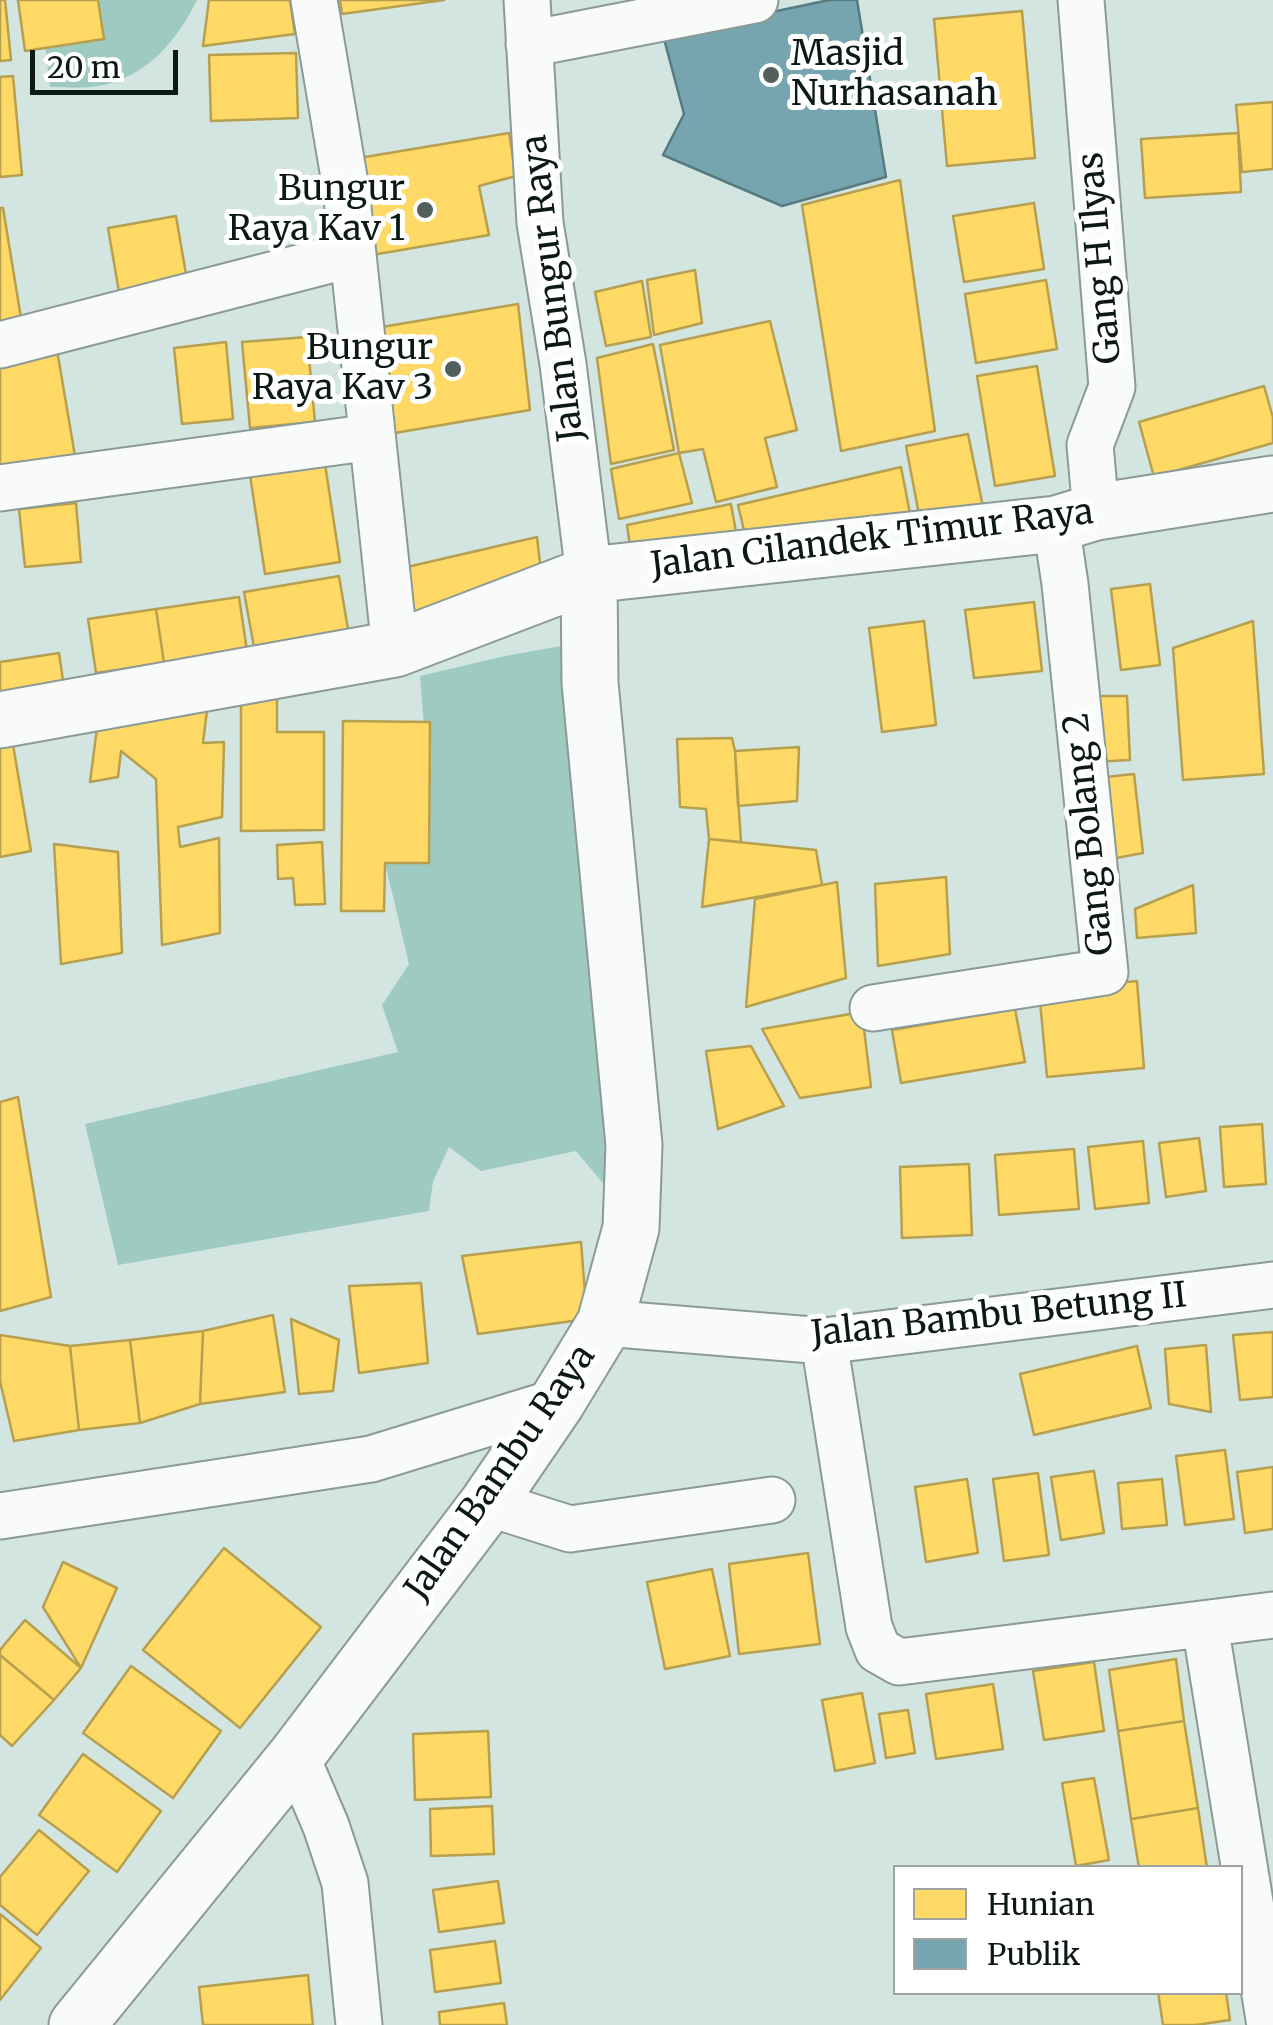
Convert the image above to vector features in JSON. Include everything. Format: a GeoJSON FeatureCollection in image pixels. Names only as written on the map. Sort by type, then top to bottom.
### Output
{"type":"FeatureCollection","features":[{"type":"Feature","properties":{"kind":"street"},"geometry":{"type":"LineString","coordinates":[[314,0],[354,254],[395,649]]}},
{"type":"Feature","properties":{"kind":"street"},"geometry":{"type":"LineString","coordinates":[[528,22],[755,0]]}},
{"type":"Feature","properties":{"kind":"street","name":"Gang H Ilyas"},"geometry":{"type":"LineString","coordinates":[[1076,518],[1090,445],[1112,387],[1081,0]]}},
{"type":"Feature","properties":{"kind":"street","name":"Jalan Bungur Raya"},"geometry":{"type":"LineString","coordinates":[[528,22],[540,223],[564,364],[589,575]]}},
{"type":"Feature","properties":{"kind":"street"},"geometry":{"type":"LineString","coordinates":[[0,345],[354,254]]}},
{"type":"Feature","properties":{"kind":"street"},"geometry":{"type":"LineString","coordinates":[[0,488],[372,437]]}},
{"type":"Feature","properties":{"kind":"street","name":"Jalan Cilandek Timur Raya"},"geometry":{"type":"LineString","coordinates":[[0,720],[395,649],[589,575],[1076,518],[1273,484]]}},
{"type":"Feature","properties":{"kind":"street","name":"Gang Bolang 2"},"geometry":{"type":"LineString","coordinates":[[873,1008],[1105,972],[1076,518]]}},
{"type":"Feature","properties":{"kind":"street","name":"Jalan Bambu Raya"},"geometry":{"type":"LineString","coordinates":[[77,2025],[296,1756],[488,1503],[605,1323],[630,1228],[634,1145],[590,684],[589,575]]}},
{"type":"Feature","properties":{"kind":"street","name":"Jalan Bambu Betung II"},"geometry":{"type":"LineString","coordinates":[[605,1323],[824,1340],[1273,1285]]}},
{"type":"Feature","properties":{"kind":"street"},"geometry":{"type":"LineString","coordinates":[[824,1340],[868,1627],[878,1650],[899,1662],[1273,1615]]}},
{"type":"Feature","properties":{"kind":"street"},"geometry":{"type":"LineString","coordinates":[[0,1516],[356,1462],[557,1402]]}},
{"type":"Feature","properties":{"kind":"street"},"geometry":{"type":"LineString","coordinates":[[488,1503],[570,1529],[772,1500]]}},
{"type":"Feature","properties":{"kind":"street"},"geometry":{"type":"LineString","coordinates":[[1204,1625],[1263,1920],[1270,2025]]}},
{"type":"Feature","properties":{"kind":"street"},"geometry":{"type":"LineString","coordinates":[[296,1756],[345,1883],[360,2025]]}},
{"type":"Feature","properties":{"kind":"green space"},"geometry":{"type":"Polygon","coordinates":[[[52,0],[197,0],[170,43],[145,66],[115,82],[80,88],[50,87],[43,29],[52,0]]]}},
{"type":"Feature","properties":{"kind":"green space"},"geometry":{"type":"Polygon","coordinates":[[[561,646],[637,1224],[576,1151],[481,1171],[449,1147],[433,1181],[429,1211],[118,1265],[85,1124],[398,1052],[382,1005],[409,964],[385,863],[429,863],[429,790],[420,676],[561,646]]]}},
{"type":"Feature","properties":{"kind":"building: Hunian"},"geometry":{"type":"Polygon","coordinates":[[[0,0],[5,0],[11,60],[0,61],[0,0]]]}},
{"type":"Feature","properties":{"kind":"building: Hunian"},"geometry":{"type":"Polygon","coordinates":[[[18,0],[98,0],[104,39],[25,51],[18,0]]]}},
{"type":"Feature","properties":{"kind":"building: Hunian"},"geometry":{"type":"Polygon","coordinates":[[[209,0],[290,0],[295,34],[203,46],[209,0]]]}},
{"type":"Feature","properties":{"kind":"building: Hunian"},"geometry":{"type":"Polygon","coordinates":[[[340,0],[444,0],[342,14],[340,0]]]}},
{"type":"Feature","properties":{"kind":"building: Hunian"},"geometry":{"type":"Polygon","coordinates":[[[1022,11],[1035,158],[947,166],[934,19],[1022,11]]]}},
{"type":"Feature","properties":{"kind":"building: Hunian"},"geometry":{"type":"Polygon","coordinates":[[[296,53],[298,118],[211,121],[209,55],[296,53]]]}},
{"type":"Feature","properties":{"kind":"building: Hunian"},"geometry":{"type":"Polygon","coordinates":[[[13,76],[22,175],[0,177],[0,77],[13,76]]]}},
{"type":"Feature","properties":{"kind":"building: Hunian"},"geometry":{"type":"Polygon","coordinates":[[[1273,102],[1273,169],[1242,172],[1236,105],[1273,102]]]}},
{"type":"Feature","properties":{"kind":"building: Hunian","name":"Bungur Raya Kav 1"},"geometry":{"type":"Polygon","coordinates":[[[509,133],[516,176],[479,186],[489,235],[372,255],[359,158],[509,133]]]}},
{"type":"Feature","properties":{"kind":"building: Hunian"},"geometry":{"type":"Polygon","coordinates":[[[1238,133],[1241,192],[1145,198],[1141,139],[1238,133]]]}},
{"type":"Feature","properties":{"kind":"building: Hunian"},"geometry":{"type":"Polygon","coordinates":[[[900,180],[935,431],[841,451],[802,205],[900,180]]]}},
{"type":"Feature","properties":{"kind":"building: Hunian"},"geometry":{"type":"Polygon","coordinates":[[[1034,203],[1044,269],[964,282],[953,216],[1034,203]]]}},
{"type":"Feature","properties":{"kind":"building: Hunian"},"geometry":{"type":"Polygon","coordinates":[[[0,208],[22,324],[0,328],[0,208]]]}},
{"type":"Feature","properties":{"kind":"building: Hunian"},"geometry":{"type":"Polygon","coordinates":[[[176,216],[187,280],[119,292],[108,228],[176,216]]]}},
{"type":"Feature","properties":{"kind":"building: Hunian"},"geometry":{"type":"Polygon","coordinates":[[[695,270],[702,323],[654,335],[647,280],[695,270]]]}},
{"type":"Feature","properties":{"kind":"building: Hunian"},"geometry":{"type":"Polygon","coordinates":[[[1046,280],[1057,349],[976,363],[965,294],[1046,280]]]}},
{"type":"Feature","properties":{"kind":"building: Hunian"},"geometry":{"type":"Polygon","coordinates":[[[642,281],[651,337],[606,346],[595,292],[642,281]]]}},
{"type":"Feature","properties":{"kind":"building: Hunian","name":"Bungur Raya Kav 3"},"geometry":{"type":"Polygon","coordinates":[[[518,304],[530,410],[389,434],[376,328],[518,304]]]}},
{"type":"Feature","properties":{"kind":"building: Hunian"},"geometry":{"type":"Polygon","coordinates":[[[770,321],[797,430],[765,438],[777,487],[716,502],[703,449],[679,453],[660,345],[770,321]]]}},
{"type":"Feature","properties":{"kind":"building: Hunian"},"geometry":{"type":"Polygon","coordinates":[[[307,337],[315,422],[250,428],[242,342],[307,337]]]}},
{"type":"Feature","properties":{"kind":"building: Hunian"},"geometry":{"type":"Polygon","coordinates":[[[226,342],[233,419],[182,424],[174,348],[226,342]]]}},
{"type":"Feature","properties":{"kind":"building: Hunian"},"geometry":{"type":"Polygon","coordinates":[[[56,344],[76,462],[0,475],[0,353],[56,344]]]}},
{"type":"Feature","properties":{"kind":"building: Hunian"},"geometry":{"type":"Polygon","coordinates":[[[653,344],[674,450],[611,464],[597,358],[653,344]]]}},
{"type":"Feature","properties":{"kind":"building: Hunian"},"geometry":{"type":"Polygon","coordinates":[[[1037,366],[1055,476],[995,486],[977,376],[1037,366]]]}},
{"type":"Feature","properties":{"kind":"building: Hunian"},"geometry":{"type":"Polygon","coordinates":[[[1264,386],[1273,418],[1273,443],[1154,477],[1139,422],[1264,386]]]}},
{"type":"Feature","properties":{"kind":"building: Hunian"},"geometry":{"type":"Polygon","coordinates":[[[968,434],[983,507],[920,520],[906,446],[968,434]]]}},
{"type":"Feature","properties":{"kind":"building: Hunian"},"geometry":{"type":"Polygon","coordinates":[[[679,453],[692,503],[619,519],[611,469],[679,453]]]}},
{"type":"Feature","properties":{"kind":"building: Hunian"},"geometry":{"type":"Polygon","coordinates":[[[325,464],[340,562],[265,574],[250,475],[325,464]]]}},
{"type":"Feature","properties":{"kind":"building: Hunian"},"geometry":{"type":"Polygon","coordinates":[[[901,467],[913,529],[753,568],[738,505],[901,467]]]}},
{"type":"Feature","properties":{"kind":"building: Hunian"},"geometry":{"type":"Polygon","coordinates":[[[76,503],[81,562],[25,567],[19,509],[76,503]]]}},
{"type":"Feature","properties":{"kind":"building: Hunian"},"geometry":{"type":"Polygon","coordinates":[[[731,504],[743,571],[637,593],[627,525],[731,504]]]}},
{"type":"Feature","properties":{"kind":"building: Hunian"},"geometry":{"type":"Polygon","coordinates":[[[537,537],[544,598],[413,625],[407,567],[537,537]]]}},
{"type":"Feature","properties":{"kind":"building: Hunian"},"geometry":{"type":"Polygon","coordinates":[[[339,576],[350,641],[256,658],[244,592],[339,576]]]}},
{"type":"Feature","properties":{"kind":"building: Hunian"},"geometry":{"type":"Polygon","coordinates":[[[1150,584],[1160,665],[1121,670],[1111,589],[1150,584]]]}},
{"type":"Feature","properties":{"kind":"building: Hunian"},"geometry":{"type":"Polygon","coordinates":[[[239,597],[247,651],[164,663],[156,609],[239,597]]]}},
{"type":"Feature","properties":{"kind":"building: Hunian"},"geometry":{"type":"Polygon","coordinates":[[[1034,602],[1042,671],[974,678],[965,610],[1034,602]]]}},
{"type":"Feature","properties":{"kind":"building: Hunian"},"geometry":{"type":"Polygon","coordinates":[[[156,609],[164,663],[96,673],[88,619],[156,609]]]}},
{"type":"Feature","properties":{"kind":"building: Hunian"},"geometry":{"type":"Polygon","coordinates":[[[924,621],[936,725],[882,732],[869,628],[924,621]]]}},
{"type":"Feature","properties":{"kind":"building: Hunian"},"geometry":{"type":"Polygon","coordinates":[[[1253,621],[1264,774],[1183,780],[1173,648],[1253,621]]]}},
{"type":"Feature","properties":{"kind":"building: Hunian"},"geometry":{"type":"Polygon","coordinates":[[[59,653],[65,694],[0,704],[0,662],[59,653]]]}},
{"type":"Feature","properties":{"kind":"building: Hunian"},"geometry":{"type":"Polygon","coordinates":[[[277,696],[277,732],[324,732],[324,830],[241,831],[241,697],[277,696]]]}},
{"type":"Feature","properties":{"kind":"building: Hunian"},"geometry":{"type":"Polygon","coordinates":[[[1087,696],[1127,696],[1130,760],[1092,762],[1087,696]]]}},
{"type":"Feature","properties":{"kind":"building: Hunian"},"geometry":{"type":"Polygon","coordinates":[[[207,710],[203,743],[224,742],[222,817],[178,827],[180,847],[219,838],[220,933],[162,945],[156,779],[121,751],[118,777],[90,782],[97,728],[207,710]]]}},
{"type":"Feature","properties":{"kind":"building: Hunian"},"geometry":{"type":"Polygon","coordinates":[[[343,721],[430,722],[429,863],[385,863],[384,911],[341,911],[343,721]]]}},
{"type":"Feature","properties":{"kind":"building: Hunian"},"geometry":{"type":"Polygon","coordinates":[[[732,738],[741,842],[709,839],[706,809],[680,807],[677,739],[732,738]]]}},
{"type":"Feature","properties":{"kind":"building: Hunian"},"geometry":{"type":"Polygon","coordinates":[[[12,739],[31,851],[0,857],[0,741],[12,739]]]}},
{"type":"Feature","properties":{"kind":"building: Hunian"},"geometry":{"type":"Polygon","coordinates":[[[799,747],[797,801],[738,806],[735,751],[799,747]]]}},
{"type":"Feature","properties":{"kind":"building: Hunian"},"geometry":{"type":"Polygon","coordinates":[[[1134,774],[1143,853],[1106,860],[1096,778],[1134,774]]]}},
{"type":"Feature","properties":{"kind":"building: Hunian"},"geometry":{"type":"Polygon","coordinates":[[[709,839],[816,850],[822,885],[702,907],[709,839]]]}},
{"type":"Feature","properties":{"kind":"building: Hunian"},"geometry":{"type":"Polygon","coordinates":[[[322,842],[325,904],[295,905],[293,878],[278,879],[277,845],[322,842]]]}},
{"type":"Feature","properties":{"kind":"building: Hunian"},"geometry":{"type":"Polygon","coordinates":[[[54,844],[118,852],[122,953],[61,964],[54,844]]]}},
{"type":"Feature","properties":{"kind":"building: Hunian"},"geometry":{"type":"Polygon","coordinates":[[[946,877],[950,954],[878,966],[875,884],[946,877]]]}},
{"type":"Feature","properties":{"kind":"building: Hunian"},"geometry":{"type":"Polygon","coordinates":[[[837,882],[846,978],[746,1007],[755,899],[837,882]]]}},
{"type":"Feature","properties":{"kind":"building: Hunian"},"geometry":{"type":"Polygon","coordinates":[[[1193,885],[1196,933],[1137,938],[1135,909],[1193,885]]]}},
{"type":"Feature","properties":{"kind":"building: Hunian"},"geometry":{"type":"Polygon","coordinates":[[[1137,981],[1144,1068],[1047,1077],[1039,990],[1137,981]]]}},
{"type":"Feature","properties":{"kind":"building: Hunian"},"geometry":{"type":"Polygon","coordinates":[[[1015,1009],[1025,1062],[901,1083],[892,1030],[1015,1009]]]}},
{"type":"Feature","properties":{"kind":"building: Hunian"},"geometry":{"type":"Polygon","coordinates":[[[862,1012],[871,1087],[800,1098],[762,1029],[862,1012]]]}},
{"type":"Feature","properties":{"kind":"building: Hunian"},"geometry":{"type":"Polygon","coordinates":[[[751,1046],[784,1106],[718,1129],[706,1051],[751,1046]]]}},
{"type":"Feature","properties":{"kind":"building: Hunian"},"geometry":{"type":"Polygon","coordinates":[[[18,1097],[51,1297],[0,1311],[0,1102],[18,1097]]]}},
{"type":"Feature","properties":{"kind":"building: Hunian"},"geometry":{"type":"Polygon","coordinates":[[[1262,1124],[1266,1184],[1224,1187],[1220,1127],[1262,1124]]]}},
{"type":"Feature","properties":{"kind":"building: Hunian"},"geometry":{"type":"Polygon","coordinates":[[[1199,1138],[1206,1191],[1166,1197],[1159,1143],[1199,1138]]]}},
{"type":"Feature","properties":{"kind":"building: Hunian"},"geometry":{"type":"Polygon","coordinates":[[[1143,1141],[1149,1203],[1095,1209],[1088,1147],[1143,1141]]]}},
{"type":"Feature","properties":{"kind":"building: Hunian"},"geometry":{"type":"Polygon","coordinates":[[[1074,1149],[1079,1209],[999,1215],[995,1155],[1074,1149]]]}},
{"type":"Feature","properties":{"kind":"building: Hunian"},"geometry":{"type":"Polygon","coordinates":[[[969,1164],[972,1235],[902,1238],[900,1167],[969,1164]]]}},
{"type":"Feature","properties":{"kind":"building: Hunian"},"geometry":{"type":"Polygon","coordinates":[[[581,1242],[587,1319],[478,1334],[462,1256],[581,1242]]]}},
{"type":"Feature","properties":{"kind":"building: Hunian"},"geometry":{"type":"Polygon","coordinates":[[[421,1283],[428,1363],[359,1373],[349,1286],[421,1283]]]}},
{"type":"Feature","properties":{"kind":"building: Hunian"},"geometry":{"type":"Polygon","coordinates":[[[273,1315],[285,1392],[200,1404],[203,1331],[273,1315]]]}},
{"type":"Feature","properties":{"kind":"building: Hunian"},"geometry":{"type":"Polygon","coordinates":[[[291,1319],[339,1340],[333,1391],[299,1394],[291,1319]]]}},
{"type":"Feature","properties":{"kind":"building: Hunian"},"geometry":{"type":"Polygon","coordinates":[[[203,1331],[200,1404],[140,1423],[130,1340],[203,1331]]]}},
{"type":"Feature","properties":{"kind":"building: Hunian"},"geometry":{"type":"Polygon","coordinates":[[[1273,1332],[1273,1397],[1240,1400],[1233,1335],[1273,1332]]]}},
{"type":"Feature","properties":{"kind":"building: Hunian"},"geometry":{"type":"Polygon","coordinates":[[[0,1335],[70,1346],[79,1430],[14,1441],[0,1381],[0,1335]]]}},
{"type":"Feature","properties":{"kind":"building: Hunian"},"geometry":{"type":"Polygon","coordinates":[[[130,1340],[140,1423],[79,1430],[70,1346],[130,1340]]]}},
{"type":"Feature","properties":{"kind":"building: Hunian"},"geometry":{"type":"Polygon","coordinates":[[[1206,1345],[1211,1412],[1169,1404],[1165,1349],[1206,1345]]]}},
{"type":"Feature","properties":{"kind":"building: Hunian"},"geometry":{"type":"Polygon","coordinates":[[[1137,1346],[1151,1408],[1034,1435],[1020,1374],[1137,1346]]]}},
{"type":"Feature","properties":{"kind":"building: Hunian"},"geometry":{"type":"Polygon","coordinates":[[[1225,1450],[1234,1519],[1185,1525],[1176,1456],[1225,1450]]]}},
{"type":"Feature","properties":{"kind":"building: Hunian"},"geometry":{"type":"Polygon","coordinates":[[[1273,1467],[1273,1529],[1245,1533],[1237,1472],[1273,1467]]]}},
{"type":"Feature","properties":{"kind":"building: Hunian"},"geometry":{"type":"Polygon","coordinates":[[[1094,1471],[1104,1533],[1061,1540],[1051,1477],[1094,1471]]]}},
{"type":"Feature","properties":{"kind":"building: Hunian"},"geometry":{"type":"Polygon","coordinates":[[[1038,1473],[1049,1555],[1004,1561],[993,1479],[1038,1473]]]}},
{"type":"Feature","properties":{"kind":"building: Hunian"},"geometry":{"type":"Polygon","coordinates":[[[967,1479],[978,1553],[926,1562],[915,1487],[967,1479]]]}},
{"type":"Feature","properties":{"kind":"building: Hunian"},"geometry":{"type":"Polygon","coordinates":[[[1162,1479],[1167,1525],[1122,1529],[1118,1483],[1162,1479]]]}},
{"type":"Feature","properties":{"kind":"building: Hunian"},"geometry":{"type":"Polygon","coordinates":[[[224,1548],[321,1627],[240,1728],[143,1650],[224,1548]]]}},
{"type":"Feature","properties":{"kind":"building: Hunian"},"geometry":{"type":"Polygon","coordinates":[[[808,1553],[820,1644],[739,1654],[729,1564],[808,1553]]]}},
{"type":"Feature","properties":{"kind":"building: Hunian"},"geometry":{"type":"Polygon","coordinates":[[[63,1562],[117,1588],[81,1668],[43,1607],[63,1562]]]}},
{"type":"Feature","properties":{"kind":"building: Hunian"},"geometry":{"type":"Polygon","coordinates":[[[712,1569],[730,1656],[665,1669],[647,1582],[712,1569]]]}},
{"type":"Feature","properties":{"kind":"building: Hunian"},"geometry":{"type":"Polygon","coordinates":[[[25,1620],[81,1668],[54,1700],[0,1655],[25,1620]]]}},
{"type":"Feature","properties":{"kind":"building: Hunian"},"geometry":{"type":"Polygon","coordinates":[[[0,1655],[54,1700],[12,1746],[0,1735],[0,1655]]]}},
{"type":"Feature","properties":{"kind":"building: Hunian"},"geometry":{"type":"Polygon","coordinates":[[[1176,1659],[1184,1721],[1118,1731],[1109,1670],[1176,1659]]]}},
{"type":"Feature","properties":{"kind":"building: Hunian"},"geometry":{"type":"Polygon","coordinates":[[[1094,1662],[1104,1731],[1044,1740],[1033,1671],[1094,1662]]]}},
{"type":"Feature","properties":{"kind":"building: Hunian"},"geometry":{"type":"Polygon","coordinates":[[[131,1666],[221,1731],[173,1798],[83,1733],[131,1666]]]}},
{"type":"Feature","properties":{"kind":"building: Hunian"},"geometry":{"type":"Polygon","coordinates":[[[993,1684],[1003,1749],[936,1759],[926,1694],[993,1684]]]}},
{"type":"Feature","properties":{"kind":"building: Hunian"},"geometry":{"type":"Polygon","coordinates":[[[862,1693],[875,1763],[835,1771],[822,1700],[862,1693]]]}},
{"type":"Feature","properties":{"kind":"building: Hunian"},"geometry":{"type":"Polygon","coordinates":[[[908,1710],[915,1753],[886,1758],[879,1714],[908,1710]]]}},
{"type":"Feature","properties":{"kind":"building: Hunian"},"geometry":{"type":"Polygon","coordinates":[[[1184,1721],[1198,1808],[1131,1819],[1118,1731],[1184,1721]]]}},
{"type":"Feature","properties":{"kind":"building: Hunian"},"geometry":{"type":"Polygon","coordinates":[[[488,1731],[491,1797],[415,1800],[413,1734],[488,1731]]]}},
{"type":"Feature","properties":{"kind":"building: Hunian"},"geometry":{"type":"Polygon","coordinates":[[[83,1754],[161,1811],[117,1872],[39,1815],[83,1754]]]}},
{"type":"Feature","properties":{"kind":"building: Hunian"},"geometry":{"type":"Polygon","coordinates":[[[1094,1778],[1109,1860],[1076,1865],[1062,1783],[1094,1778]]]}},
{"type":"Feature","properties":{"kind":"building: Hunian"},"geometry":{"type":"Polygon","coordinates":[[[492,1806],[494,1854],[431,1856],[430,1809],[492,1806]]]}},
{"type":"Feature","properties":{"kind":"building: Hunian"},"geometry":{"type":"Polygon","coordinates":[[[1198,1808],[1207,1865],[1139,1865],[1131,1819],[1198,1808]]]}},
{"type":"Feature","properties":{"kind":"building: Hunian"},"geometry":{"type":"Polygon","coordinates":[[[39,1830],[89,1871],[37,1935],[0,1905],[0,1877],[39,1830]]]}},
{"type":"Feature","properties":{"kind":"building: Hunian"},"geometry":{"type":"Polygon","coordinates":[[[498,1881],[504,1923],[439,1932],[433,1890],[498,1881]]]}},
{"type":"Feature","properties":{"kind":"building: Hunian"},"geometry":{"type":"Polygon","coordinates":[[[0,1914],[41,1948],[0,2000],[0,1914]]]}},
{"type":"Feature","properties":{"kind":"building: Hunian"},"geometry":{"type":"Polygon","coordinates":[[[495,1941],[501,1983],[435,1992],[430,1950],[495,1941]]]}},
{"type":"Feature","properties":{"kind":"building: Hunian"},"geometry":{"type":"Polygon","coordinates":[[[308,1975],[313,2025],[203,2025],[199,1987],[308,1975]]]}},
{"type":"Feature","properties":{"kind":"building: Hunian"},"geometry":{"type":"Polygon","coordinates":[[[1158,1995],[1226,1995],[1230,2020],[1163,2025],[1158,1995]]]}},
{"type":"Feature","properties":{"kind":"building: Hunian"},"geometry":{"type":"Polygon","coordinates":[[[504,2003],[507,2025],[440,2025],[439,2012],[504,2003]]]}},
{"type":"Feature","properties":{"kind":"building: Publik","name":"Masjid Nurhasanah"},"geometry":{"type":"Polygon","coordinates":[[[829,0],[857,0],[886,177],[782,206],[663,155],[684,114],[663,35],[829,0]]]}},
{"type":"Feature","properties":{"kind":"place","name":"Masjid Nurhasanah"},"geometry":{"type":"Point","coordinates":[771,75]}},
{"type":"Feature","properties":{"kind":"place","name":"Bungur Raya Kav 1"},"geometry":{"type":"Point","coordinates":[425,210]}},
{"type":"Feature","properties":{"kind":"place","name":"Bungur Raya Kav 3"},"geometry":{"type":"Point","coordinates":[453,369]}}]}
